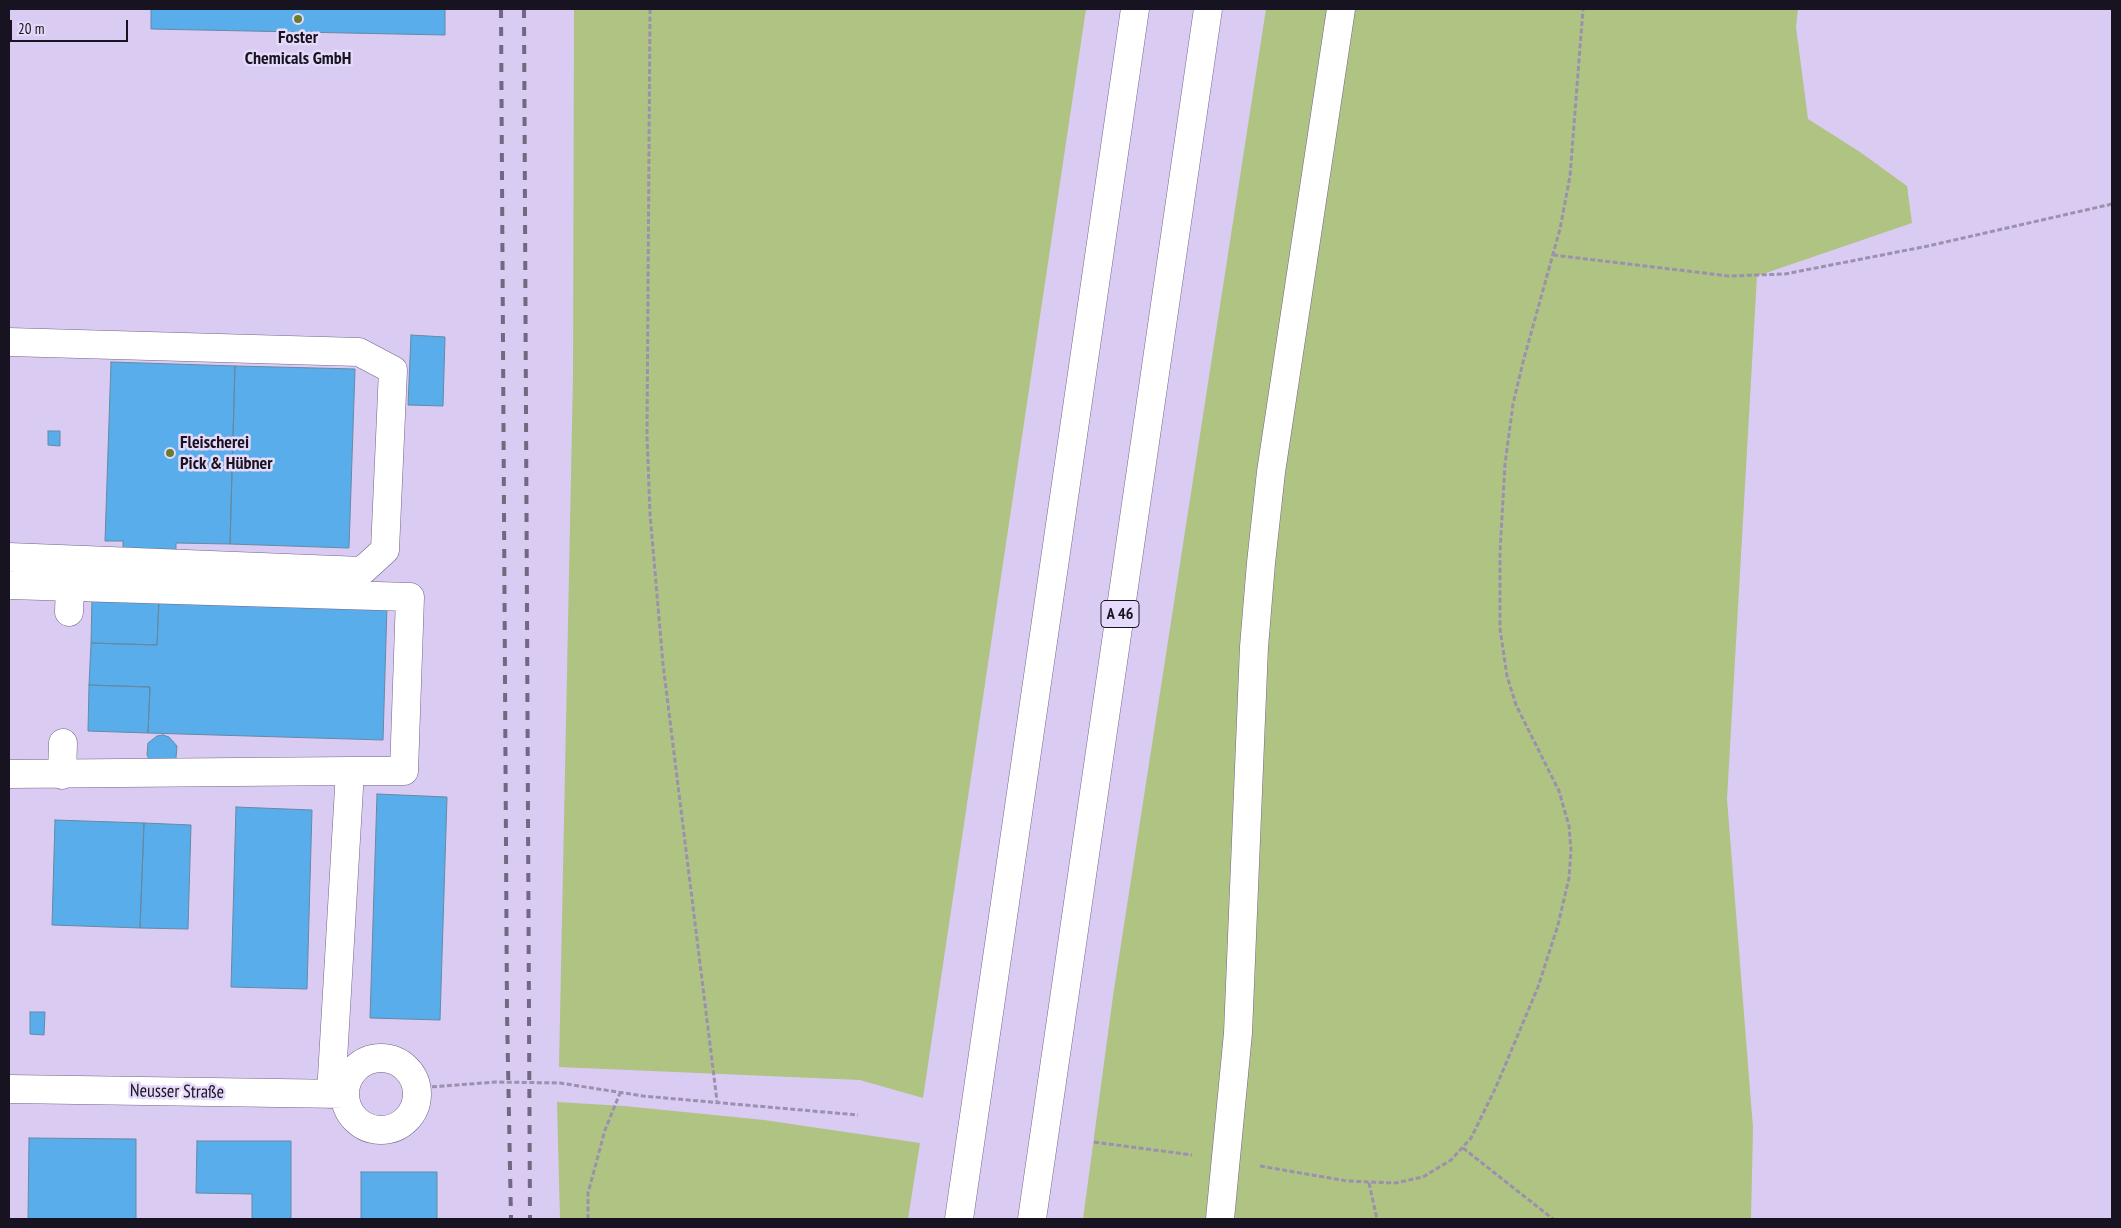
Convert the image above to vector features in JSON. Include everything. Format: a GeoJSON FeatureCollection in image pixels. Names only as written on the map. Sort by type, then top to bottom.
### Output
{"type":"FeatureCollection","features":[{"type":"Feature","properties":{"kind":"main road"},"geometry":{"type":"LineString","coordinates":[[959,1219],[1135,9]]}},
{"type":"Feature","properties":{"kind":"main road","name":"A 46"},"geometry":{"type":"LineString","coordinates":[[1032,1219],[1208,9]]}},
{"type":"Feature","properties":{"kind":"main road"},"geometry":{"type":"LineString","coordinates":[[1220,1219],[1238,1033],[1254,646],[1261,563],[1272,472],[1341,9]]}},
{"type":"Feature","properties":{"kind":"main road"},"geometry":{"type":"LineString","coordinates":[[9,342],[358,352],[393,370],[385,550],[362,571],[9,557]]}},
{"type":"Feature","properties":{"kind":"main road"},"geometry":{"type":"LineString","coordinates":[[9,585],[69,599],[410,597],[404,771],[9,774]]}},
{"type":"Feature","properties":{"kind":"main road"},"geometry":{"type":"LineString","coordinates":[[62,774],[63,743]]}},
{"type":"Feature","properties":{"kind":"main road"},"geometry":{"type":"LineString","coordinates":[[338,1094],[352,1072],[361,1064],[372,1059],[384,1058],[396,1061],[406,1067],[413,1077],[417,1088],[417,1101],[413,1112],[405,1122],[395,1128],[384,1131],[372,1130],[360,1125],[352,1117],[338,1094],[350,771]]}},
{"type":"Feature","properties":{"kind":"main road","name":"Neusser Straße"},"geometry":{"type":"LineString","coordinates":[[9,1089],[338,1094]]}},
{"type":"Feature","properties":{"kind":"path"},"geometry":{"type":"LineString","coordinates":[[650,9],[647,436],[650,514],[662,664],[717,1101]]}},
{"type":"Feature","properties":{"kind":"path"},"geometry":{"type":"LineString","coordinates":[[1094,1142],[1226,1160],[1347,1181],[1395,1183],[1423,1177],[1451,1160],[1463,1148],[1478,1127],[1496,1087],[1538,988],[1560,916],[1571,860],[1571,838],[1566,810],[1506,676],[1500,629],[1500,552],[1508,432],[1518,382],[1566,202],[1571,167],[1583,9]]}},
{"type":"Feature","properties":{"kind":"path"},"geometry":{"type":"LineString","coordinates":[[1553,256],[1729,276],[1785,274],[1928,246],[2112,204]]}},
{"type":"Feature","properties":{"kind":"path"},"geometry":{"type":"LineString","coordinates":[[417,1088],[496,1082],[572,1084],[620,1093],[858,1115]]}},
{"type":"Feature","properties":{"kind":"path"},"geometry":{"type":"LineString","coordinates":[[588,1219],[588,1193],[605,1130],[620,1093]]}},
{"type":"Feature","properties":{"kind":"path"},"geometry":{"type":"LineString","coordinates":[[1463,1148],[1553,1219]]}},
{"type":"Feature","properties":{"kind":"path"},"geometry":{"type":"LineString","coordinates":[[1369,1183],[1377,1219]]}},
{"type":"Feature","properties":{"kind":"green space"},"geometry":{"type":"Polygon","coordinates":[[[574,9],[1086,9],[923,1098],[860,1080],[559,1067],[573,376],[574,9]]]}},
{"type":"Feature","properties":{"kind":"green space"},"geometry":{"type":"Polygon","coordinates":[[[1266,9],[1798,9],[1796,27],[1808,119],[1860,152],[1907,186],[1912,223],[1757,276],[1727,799],[1753,1128],[1751,1219],[1083,1219],[1113,996],[1266,9]]]}},
{"type":"Feature","properties":{"kind":"green space"},"geometry":{"type":"Polygon","coordinates":[[[557,1102],[624,1106],[764,1120],[920,1143],[908,1219],[560,1219],[557,1102]]]}},
{"type":"Feature","properties":{"kind":"building","name":"Foster Chemicals GmbH"},"geometry":{"type":"Polygon","coordinates":[[[151,9],[445,9],[445,35],[151,29],[151,9]]]}},
{"type":"Feature","properties":{"kind":"building"},"geometry":{"type":"Polygon","coordinates":[[[411,335],[445,337],[443,406],[408,405],[411,335]]]}},
{"type":"Feature","properties":{"kind":"building","name":"Fleischerei Pick & Hübner"},"geometry":{"type":"Polygon","coordinates":[[[111,362],[235,366],[230,544],[176,543],[176,554],[123,553],[123,541],[105,541],[111,362]]]}},
{"type":"Feature","properties":{"kind":"building"},"geometry":{"type":"Polygon","coordinates":[[[235,366],[355,369],[349,548],[230,544],[235,366]]]}},
{"type":"Feature","properties":{"kind":"building"},"geometry":{"type":"Polygon","coordinates":[[[48,431],[60,431],[60,446],[48,445],[48,431]]]}},
{"type":"Feature","properties":{"kind":"building"},"geometry":{"type":"Polygon","coordinates":[[[92,598],[159,599],[157,645],[91,643],[92,598]]]}},
{"type":"Feature","properties":{"kind":"building"},"geometry":{"type":"Polygon","coordinates":[[[159,599],[387,606],[383,740],[148,733],[150,687],[89,685],[91,643],[157,645],[159,599]]]}},
{"type":"Feature","properties":{"kind":"building"},"geometry":{"type":"Polygon","coordinates":[[[89,685],[150,687],[148,733],[88,731],[89,685]]]}},
{"type":"Feature","properties":{"kind":"building"},"geometry":{"type":"Polygon","coordinates":[[[157,736],[169,737],[177,746],[176,758],[172,762],[150,761],[147,755],[148,743],[157,736]]]}},
{"type":"Feature","properties":{"kind":"building"},"geometry":{"type":"Polygon","coordinates":[[[377,794],[447,797],[440,1020],[370,1018],[377,794]]]}},
{"type":"Feature","properties":{"kind":"building"},"geometry":{"type":"Polygon","coordinates":[[[236,807],[312,810],[307,989],[231,987],[236,807]]]}},
{"type":"Feature","properties":{"kind":"building"},"geometry":{"type":"Polygon","coordinates":[[[55,820],[144,823],[140,928],[52,925],[55,820]]]}},
{"type":"Feature","properties":{"kind":"building"},"geometry":{"type":"Polygon","coordinates":[[[144,823],[191,825],[188,929],[140,928],[144,823]]]}},
{"type":"Feature","properties":{"kind":"building"},"geometry":{"type":"Polygon","coordinates":[[[30,1012],[45,1012],[44,1035],[30,1034],[30,1012]]]}},
{"type":"Feature","properties":{"kind":"building"},"geometry":{"type":"Polygon","coordinates":[[[29,1138],[136,1139],[136,1219],[28,1219],[29,1138]]]}},
{"type":"Feature","properties":{"kind":"building"},"geometry":{"type":"Polygon","coordinates":[[[197,1141],[291,1141],[291,1219],[252,1219],[252,1194],[196,1193],[197,1141]]]}},
{"type":"Feature","properties":{"kind":"building"},"geometry":{"type":"Polygon","coordinates":[[[361,1172],[437,1172],[437,1219],[361,1219],[361,1172]]]}},
{"type":"Feature","properties":{"kind":"railway"},"geometry":{"type":"LineString","coordinates":[[501,9],[507,1013],[511,1219]]}},
{"type":"Feature","properties":{"kind":"railway"},"geometry":{"type":"LineString","coordinates":[[524,9],[530,1219]]}},
{"type":"Feature","properties":{"kind":"place","name":"Foster Chemicals GmbH"},"geometry":{"type":"Point","coordinates":[298,19]}},
{"type":"Feature","properties":{"kind":"place","name":"Fleischerei Pick & Hübner"},"geometry":{"type":"Point","coordinates":[170,453]}}]}
